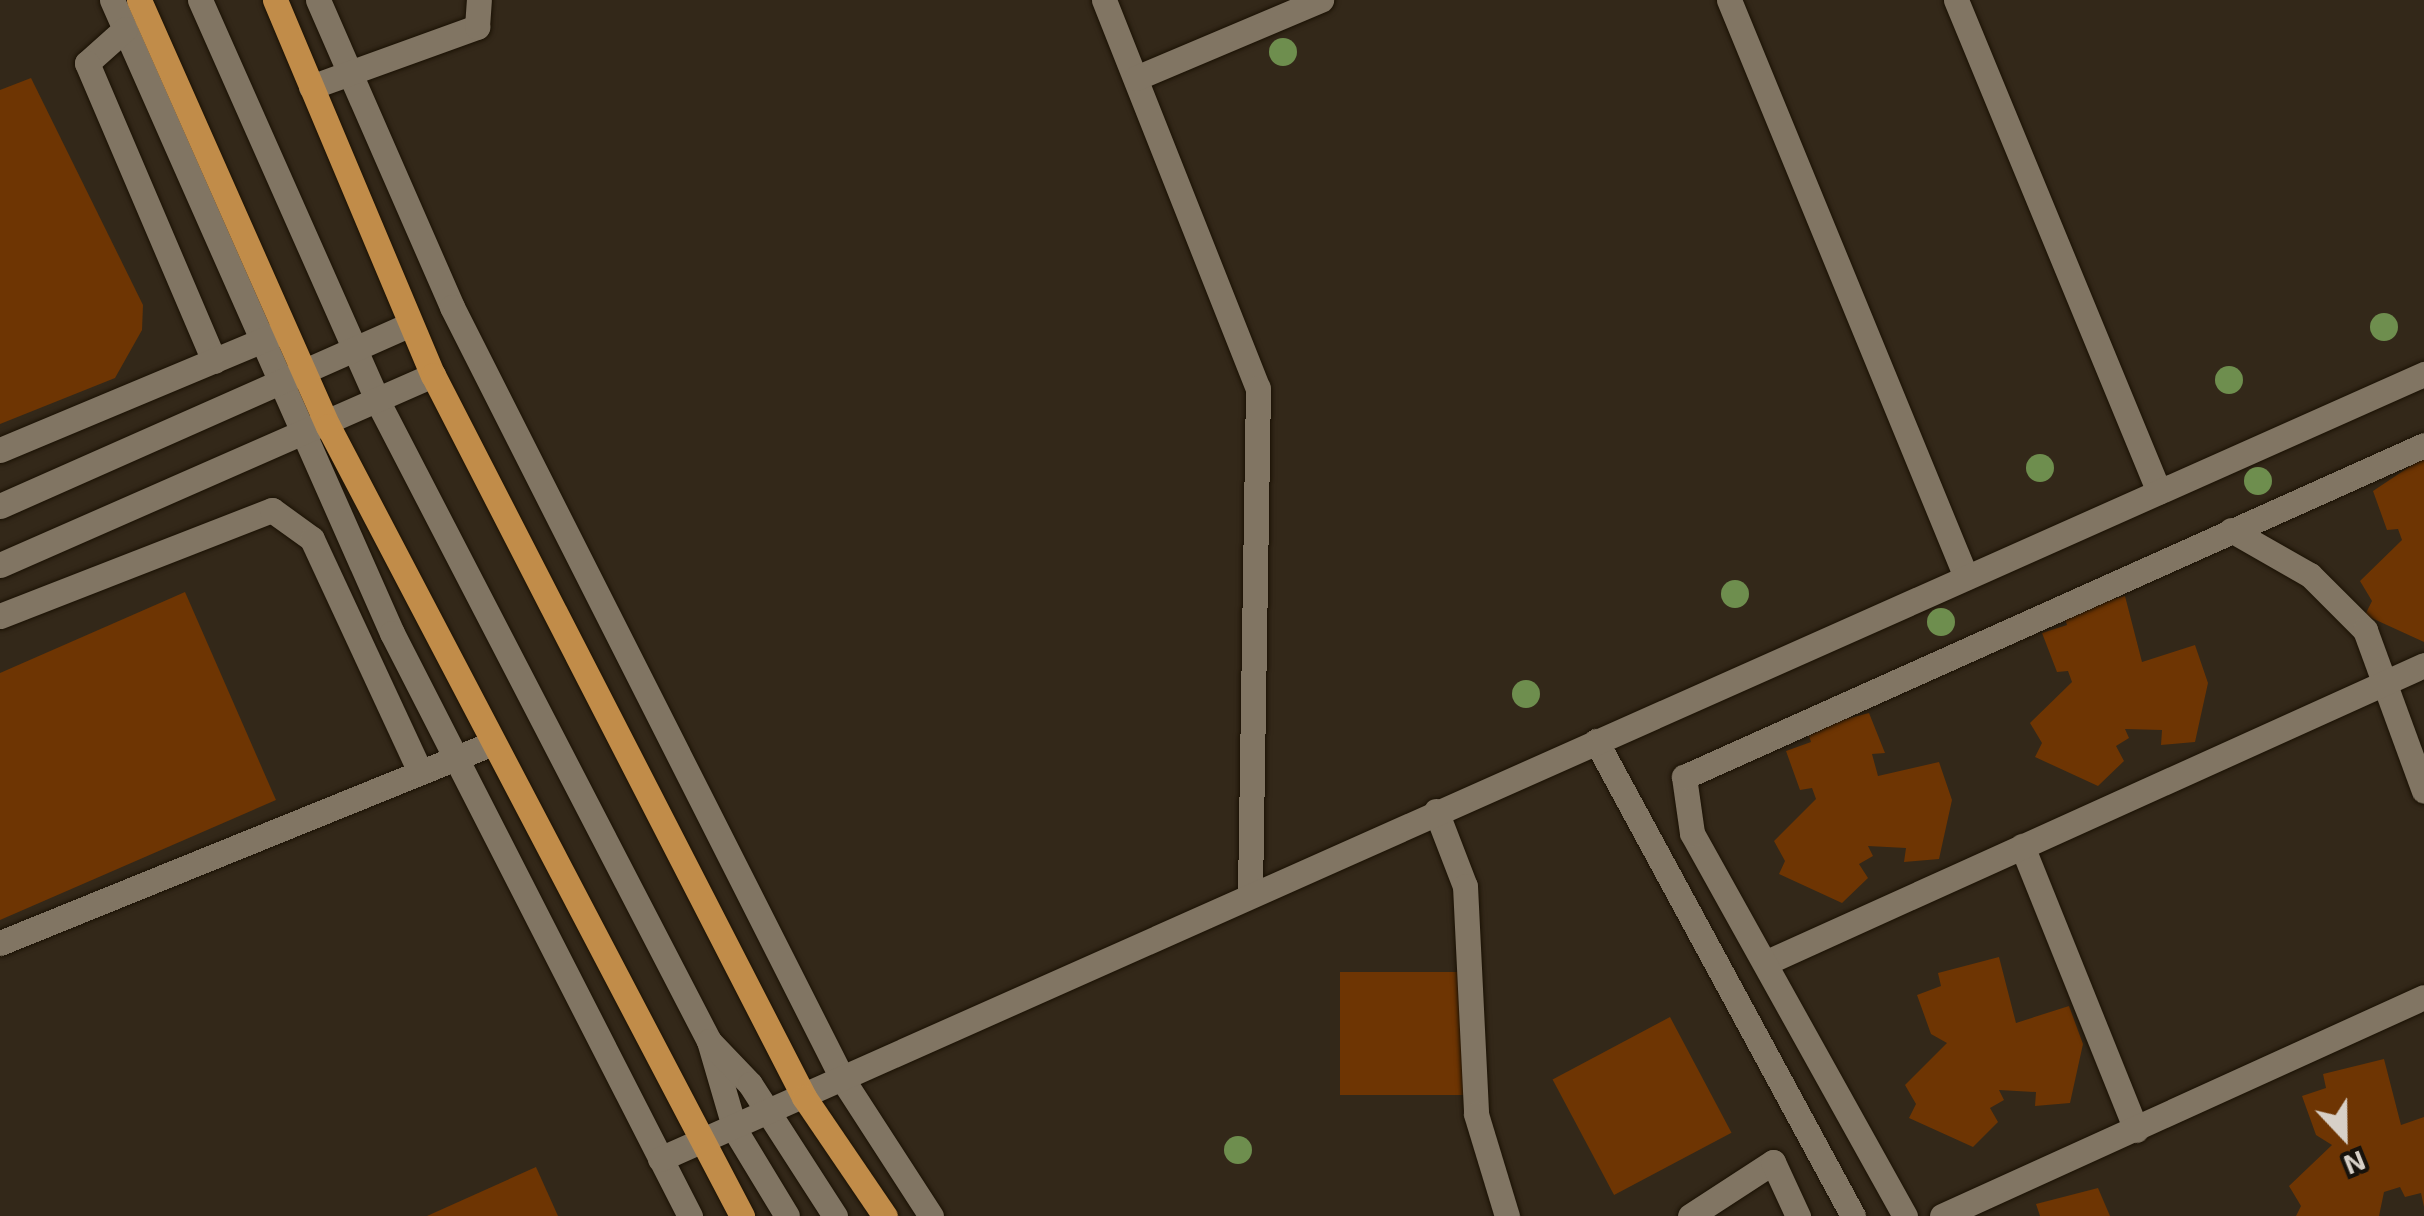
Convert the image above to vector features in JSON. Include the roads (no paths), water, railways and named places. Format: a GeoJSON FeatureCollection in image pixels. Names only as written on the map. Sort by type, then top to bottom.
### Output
{"type":"FeatureCollection","features":[{"type":"Feature","properties":{"kind":"main road"},"geometry":{"type":"LineString","coordinates":[[139,0],[306,376],[316,429],[493,743],[742,1216]]}},
{"type":"Feature","properties":{"kind":"main road"},"geometry":{"type":"LineString","coordinates":[[275,0],[433,376],[804,1097],[885,1216]]}},
{"type":"Feature","properties":{"kind":"street"},"geometry":{"type":"LineString","coordinates":[[112,0],[280,384],[316,429],[455,756],[690,1216]]}},
{"type":"Feature","properties":{"kind":"street"},"geometry":{"type":"LineString","coordinates":[[200,0],[378,402],[709,1041],[766,1115],[835,1216]]}},
{"type":"Feature","properties":{"kind":"street"},"geometry":{"type":"LineString","coordinates":[[318,0],[452,307],[842,1080],[931,1216]]}},
{"type":"Feature","properties":{"kind":"street"},"geometry":{"type":"LineString","coordinates":[[312,87],[351,76],[476,26],[479,0]]}},
{"type":"Feature","properties":{"kind":"street"},"geometry":{"type":"LineString","coordinates":[[1104,0],[1258,388],[1250,894]]}},
{"type":"Feature","properties":{"kind":"street"},"geometry":{"type":"LineString","coordinates":[[1136,78],[1321,0]]}},
{"type":"Feature","properties":{"kind":"street"},"geometry":{"type":"LineString","coordinates":[[1729,0],[1966,577]]}},
{"type":"Feature","properties":{"kind":"street"},"geometry":{"type":"LineString","coordinates":[[1956,0],[2159,492]]}},
{"type":"Feature","properties":{"kind":"street"},"geometry":{"type":"LineString","coordinates":[[125,29],[87,63],[214,360]]}},
{"type":"Feature","properties":{"kind":"street"},"geometry":{"type":"LineString","coordinates":[[0,506],[306,376],[410,324]]}},
{"type":"Feature","properties":{"kind":"street"},"geometry":{"type":"LineString","coordinates":[[0,450],[287,332]]}},
{"type":"Feature","properties":{"kind":"street"},"geometry":{"type":"LineString","coordinates":[[660,1160],[702,1146],[1250,894],[2424,374]]}},
{"type":"Feature","properties":{"kind":"street"},"geometry":{"type":"LineString","coordinates":[[0,565],[433,376]]}},
{"type":"Feature","properties":{"kind":"street"},"geometry":{"type":"LineString","coordinates":[[1905,1216],[1748,932],[1682,802],[1695,765],[2424,445]]}},
{"type":"Feature","properties":{"kind":"street"},"geometry":{"type":"LineString","coordinates":[[0,616],[272,510],[312,539],[419,770]]}},
{"type":"Feature","properties":{"kind":"street"},"geometry":{"type":"LineString","coordinates":[[2231,530],[2310,575],[2365,630],[2380,684],[2424,791]]}},
{"type":"Feature","properties":{"kind":"street"},"geometry":{"type":"LineString","coordinates":[[1765,962],[2424,665]]}},
{"type":"Feature","properties":{"kind":"street"},"geometry":{"type":"LineString","coordinates":[[1596,741],[1853,1216]]}},
{"type":"Feature","properties":{"kind":"street"},"geometry":{"type":"LineString","coordinates":[[0,943],[493,743]]}},
{"type":"Feature","properties":{"kind":"street"},"geometry":{"type":"LineString","coordinates":[[1436,812],[1466,886],[1476,1114],[1507,1216]]}},
{"type":"Feature","properties":{"kind":"street"},"geometry":{"type":"LineString","coordinates":[[2022,846],[2136,1130]]}},
{"type":"Feature","properties":{"kind":"street"},"geometry":{"type":"LineString","coordinates":[[1712,954],[1748,932]]}},
{"type":"Feature","properties":{"kind":"street"},"geometry":{"type":"LineString","coordinates":[[1942,1216],[2424,997]]}},
{"type":"Feature","properties":{"kind":"street"},"geometry":{"type":"LineString","coordinates":[[709,1041],[734,1130],[787,1216]]}},
{"type":"Feature","properties":{"kind":"street"},"geometry":{"type":"LineString","coordinates":[[1690,1216],[1812,1140]]}},
{"type":"Feature","properties":{"kind":"street"},"geometry":{"type":"LineString","coordinates":[[1773,1162],[1798,1216]]}}]}
